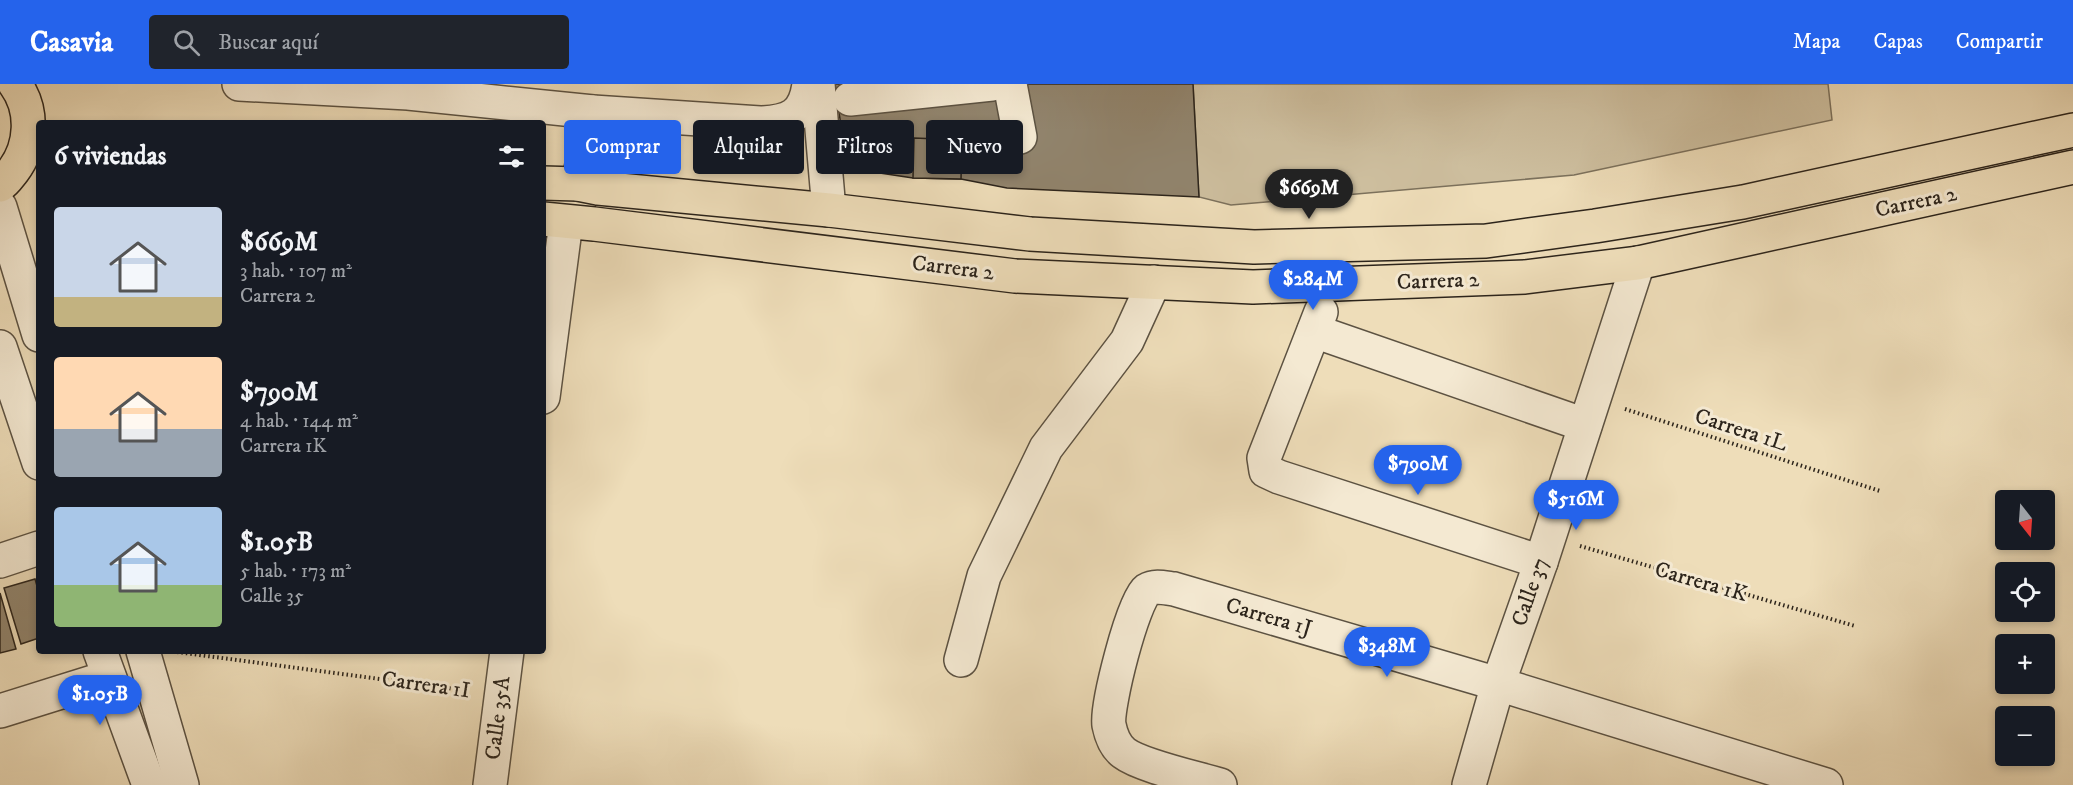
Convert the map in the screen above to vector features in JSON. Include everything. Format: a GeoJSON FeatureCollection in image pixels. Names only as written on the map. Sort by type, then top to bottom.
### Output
{"type":"FeatureCollection","features":[{"type":"Feature","properties":{"kind":"main road"},"geometry":{"type":"LineString","coordinates":[[15,84],[21,92],[34,128],[28,137],[20,170]]}},
{"type":"Feature","properties":{"kind":"main road","name":"Carrera 2"},"geometry":{"type":"LineString","coordinates":[[546,183],[578,184],[598,188],[829,210],[1030,234],[1254,247],[1486,241],[1743,202],[2073,130]]}},
{"type":"Feature","properties":{"kind":"main road","name":"Carrera 2"},"geometry":{"type":"LineString","coordinates":[[555,221],[1015,276],[1253,287],[1525,277],[1638,263],[2073,167]]}},
{"type":"Feature","properties":{"kind":"street"},"geometry":{"type":"LineString","coordinates":[[238,84],[408,93],[593,112],[773,122],[800,111],[807,99],[809,84]]}},
{"type":"Feature","properties":{"kind":"street"},"geometry":{"type":"LineString","coordinates":[[408,93],[439,84]]}},
{"type":"Feature","properties":{"kind":"street"},"geometry":{"type":"LineString","coordinates":[[818,84],[829,210]]}},
{"type":"Feature","properties":{"kind":"street"},"geometry":{"type":"LineString","coordinates":[[850,99],[992,84]]}},
{"type":"Feature","properties":{"kind":"street"},"geometry":{"type":"LineString","coordinates":[[1010,84],[1017,120]]}},
{"type":"Feature","properties":{"kind":"street"},"geometry":{"type":"LineString","coordinates":[[578,184],[593,112]]}},
{"type":"Feature","properties":{"kind":"street"},"geometry":{"type":"LineString","coordinates":[[0,207],[36,325]]}},
{"type":"Feature","properties":{"kind":"street"},"geometry":{"type":"LineString","coordinates":[[546,353],[555,221]]}},
{"type":"Feature","properties":{"kind":"street","name":"Calle 37"},"geometry":{"type":"LineString","coordinates":[[1469,785],[1498,684],[1638,263]]}},
{"type":"Feature","properties":{"kind":"street"},"geometry":{"type":"LineString","coordinates":[[961,660],[984,576],[1046,448],[1128,341],[1154,282]]}},
{"type":"Feature","properties":{"kind":"street"},"geometry":{"type":"LineString","coordinates":[[1544,550],[1279,477],[1266,471],[1264,458],[1317,321],[1589,412]]}},
{"type":"Feature","properties":{"kind":"street"},"geometry":{"type":"LineString","coordinates":[[0,347],[36,454]]}},
{"type":"Feature","properties":{"kind":"street"},"geometry":{"type":"LineString","coordinates":[[0,561],[36,549]]}},
{"type":"Feature","properties":{"kind":"street","name":"Carrera 1J"},"geometry":{"type":"LineString","coordinates":[[1220,785],[1141,762],[1124,753],[1115,741],[1109,724],[1110,700],[1133,615],[1139,599],[1146,590],[1155,587],[1174,589],[1498,684],[1826,785]]}},
{"type":"Feature","properties":{"kind":"street"},"geometry":{"type":"LineString","coordinates":[[144,654],[182,785]]}},
{"type":"Feature","properties":{"kind":"street","name":"Calle 35A"},"geometry":{"type":"LineString","coordinates":[[490,785],[507,654]]}},
{"type":"Feature","properties":{"kind":"street"},"geometry":{"type":"LineString","coordinates":[[0,711],[104,664],[148,785]]}},
{"type":"Feature","properties":{"kind":"path","name":"Carrera 1L"},"geometry":{"type":"LineString","coordinates":[[1589,412],[1880,491]]}},
{"type":"Feature","properties":{"kind":"path","name":"Carrera 1K"},"geometry":{"type":"LineString","coordinates":[[1544,550],[1856,626]]}},
{"type":"Feature","properties":{"kind":"path","name":"Carrera 1I"},"geometry":{"type":"LineString","coordinates":[[195,654],[500,695]]}},
{"type":"Feature","properties":{"kind":"shaded area"},"geometry":{"type":"Polygon","coordinates":[[[1193,84],[1828,84],[1832,120],[1574,175],[1231,205],[1199,197],[1193,84]]]}},
{"type":"Feature","properties":{"kind":"building"},"geometry":{"type":"Polygon","coordinates":[[[835,84],[1193,84],[1199,197],[1007,188],[961,179],[913,178],[887,174],[914,174],[914,120],[840,120],[835,84]]]}},
{"type":"Feature","properties":{"kind":"building"},"geometry":{"type":"Polygon","coordinates":[[[914,138],[926,138],[926,174],[961,174],[961,179],[913,178],[914,138]]]}},
{"type":"Feature","properties":{"kind":"building"},"geometry":{"type":"Polygon","coordinates":[[[35,579],[36,639],[21,644],[4,588],[35,579]]]}},
{"type":"Feature","properties":{"kind":"building"},"geometry":{"type":"Polygon","coordinates":[[[0,593],[16,649],[0,653],[0,593]]]}}]}
